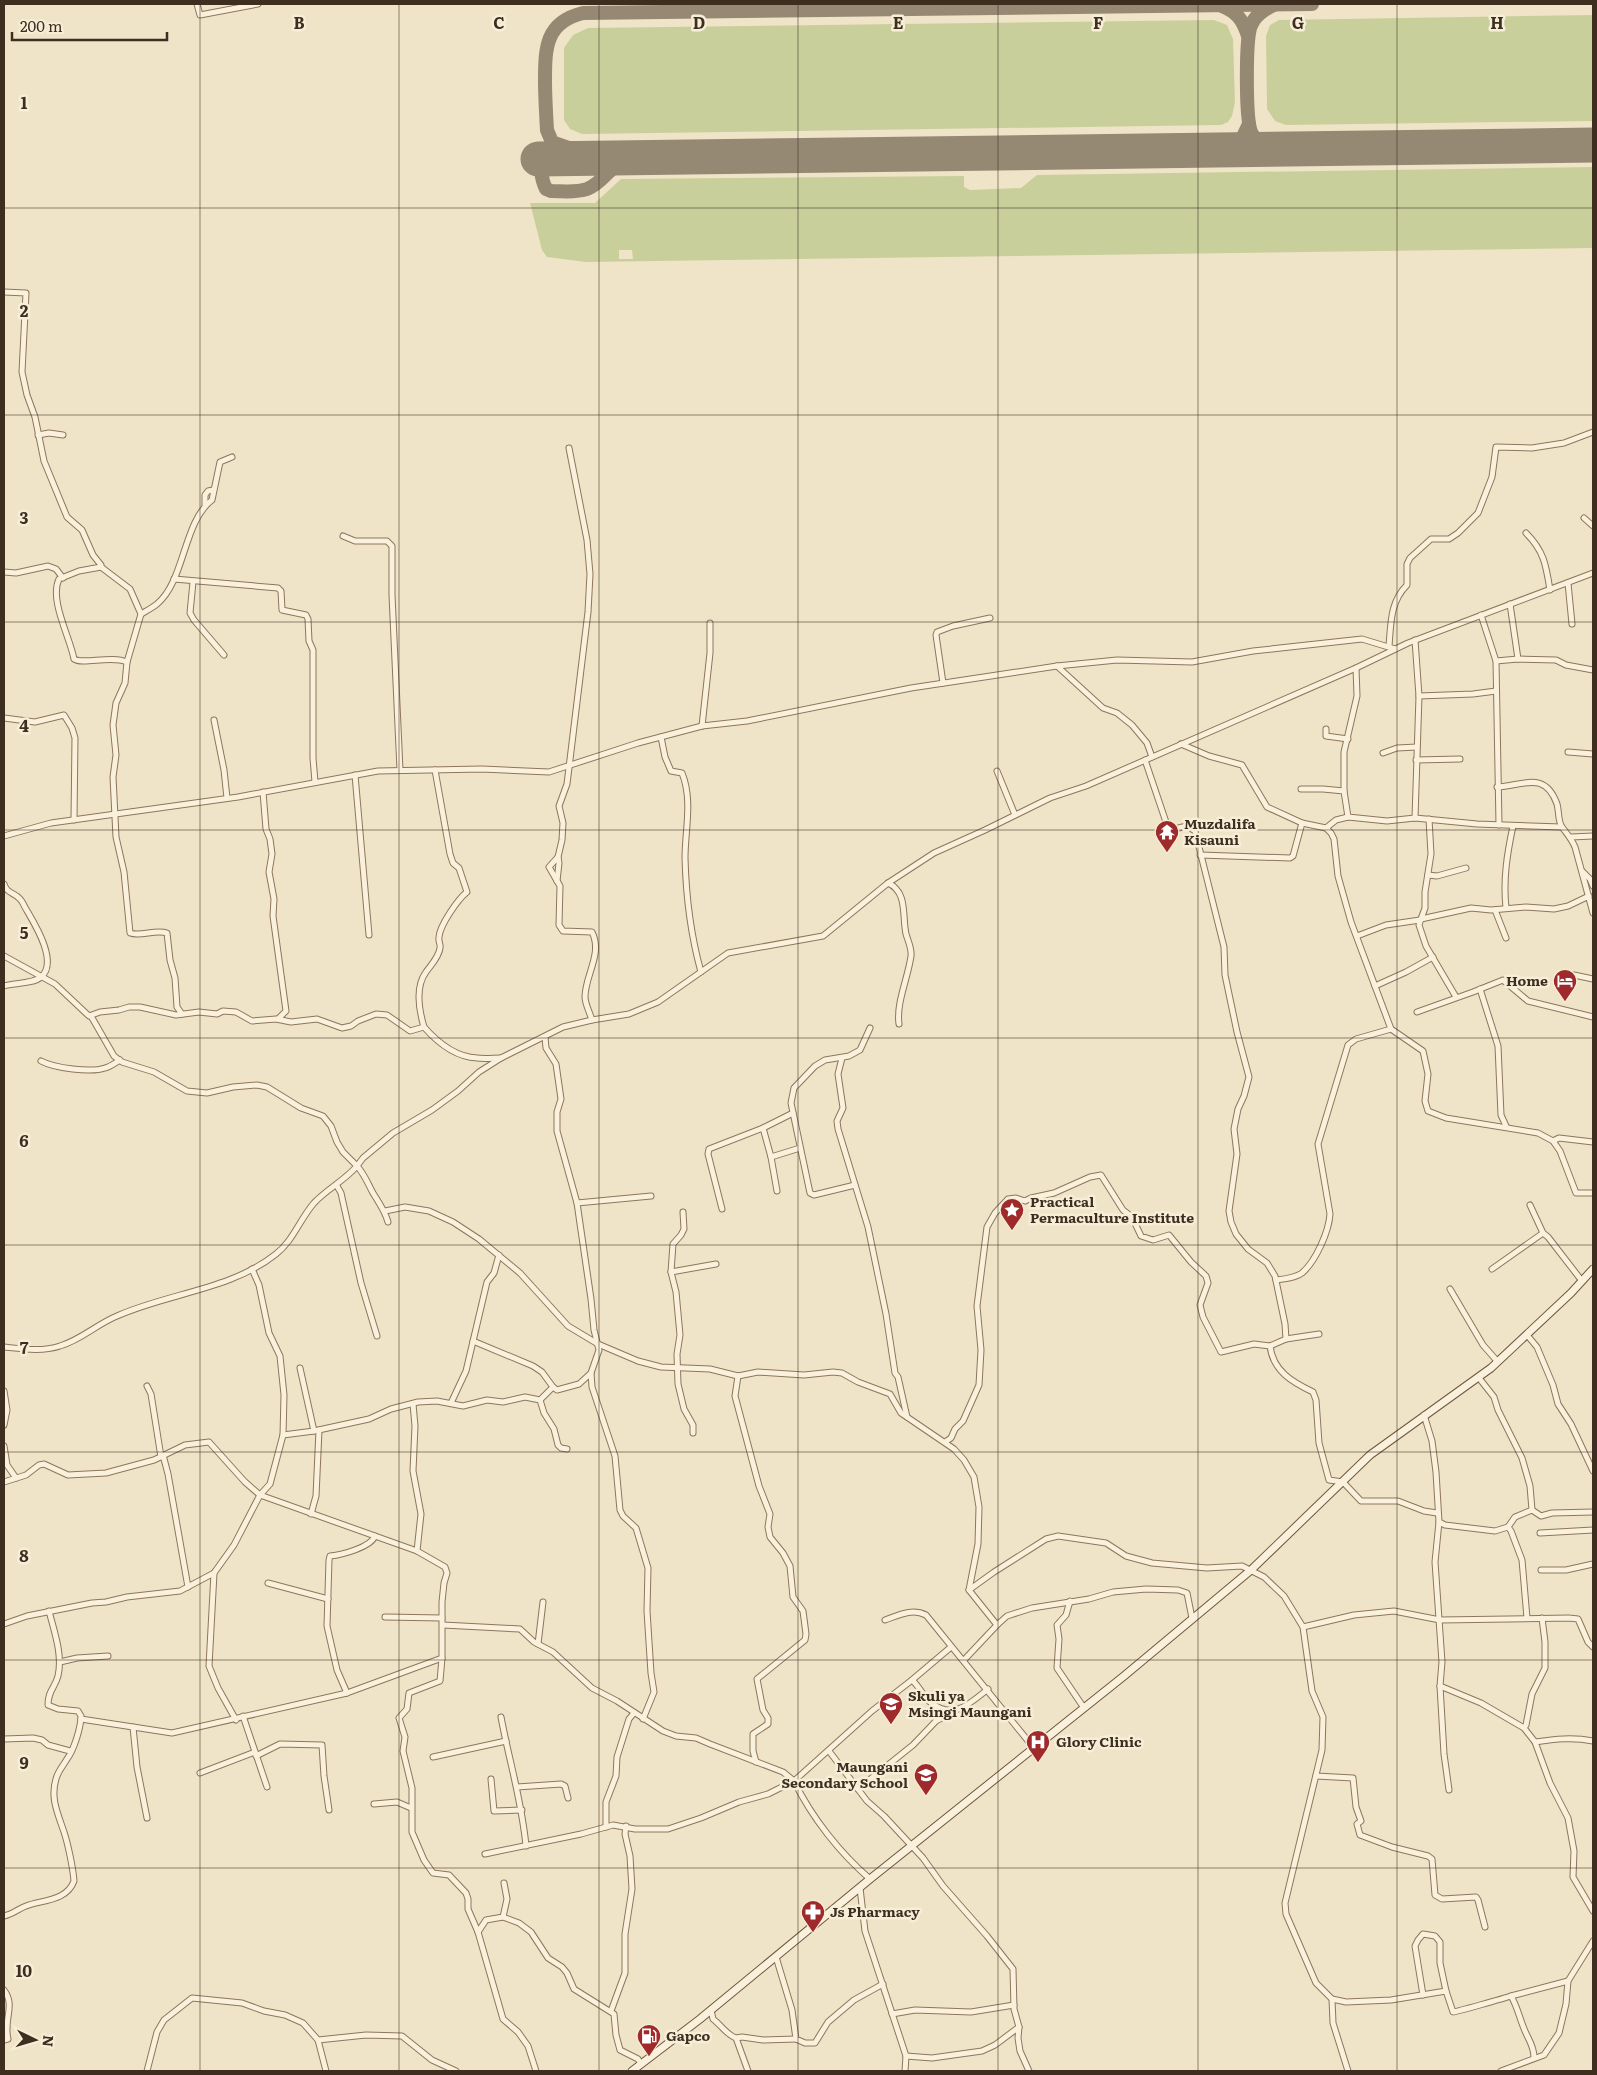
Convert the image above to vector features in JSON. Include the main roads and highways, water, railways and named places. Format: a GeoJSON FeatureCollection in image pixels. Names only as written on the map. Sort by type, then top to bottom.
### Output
{"type":"FeatureCollection","features":[{"type":"Feature","properties":{"kind":"main road"},"geometry":{"type":"LineString","coordinates":[[632,2071],[711,2010],[1252,1570],[1370,1455],[1424,1415],[1479,1378],[1527,1335],[1593,1269]]}},
{"type":"Feature","properties":{"kind":"place","name":"Muzdalifa Kisauni"},"geometry":{"type":"Point","coordinates":[1167,853]}},
{"type":"Feature","properties":{"kind":"place","name":"Home"},"geometry":{"type":"Point","coordinates":[1565,1002]}},
{"type":"Feature","properties":{"kind":"place","name":"Practical Permaculture Institute"},"geometry":{"type":"Point","coordinates":[1012,1231]}},
{"type":"Feature","properties":{"kind":"place","name":"Skuli ya Msingi Maungani"},"geometry":{"type":"Point","coordinates":[891,1725]}},
{"type":"Feature","properties":{"kind":"place","name":"Glory Clinic"},"geometry":{"type":"Point","coordinates":[1038,1763]}},
{"type":"Feature","properties":{"kind":"place","name":"Maungani Secondary School"},"geometry":{"type":"Point","coordinates":[926,1796]}},
{"type":"Feature","properties":{"kind":"place","name":"Js Pharmacy"},"geometry":{"type":"Point","coordinates":[813,1933]}},
{"type":"Feature","properties":{"kind":"place","name":"Gapco"},"geometry":{"type":"Point","coordinates":[649,2057]}}]}
